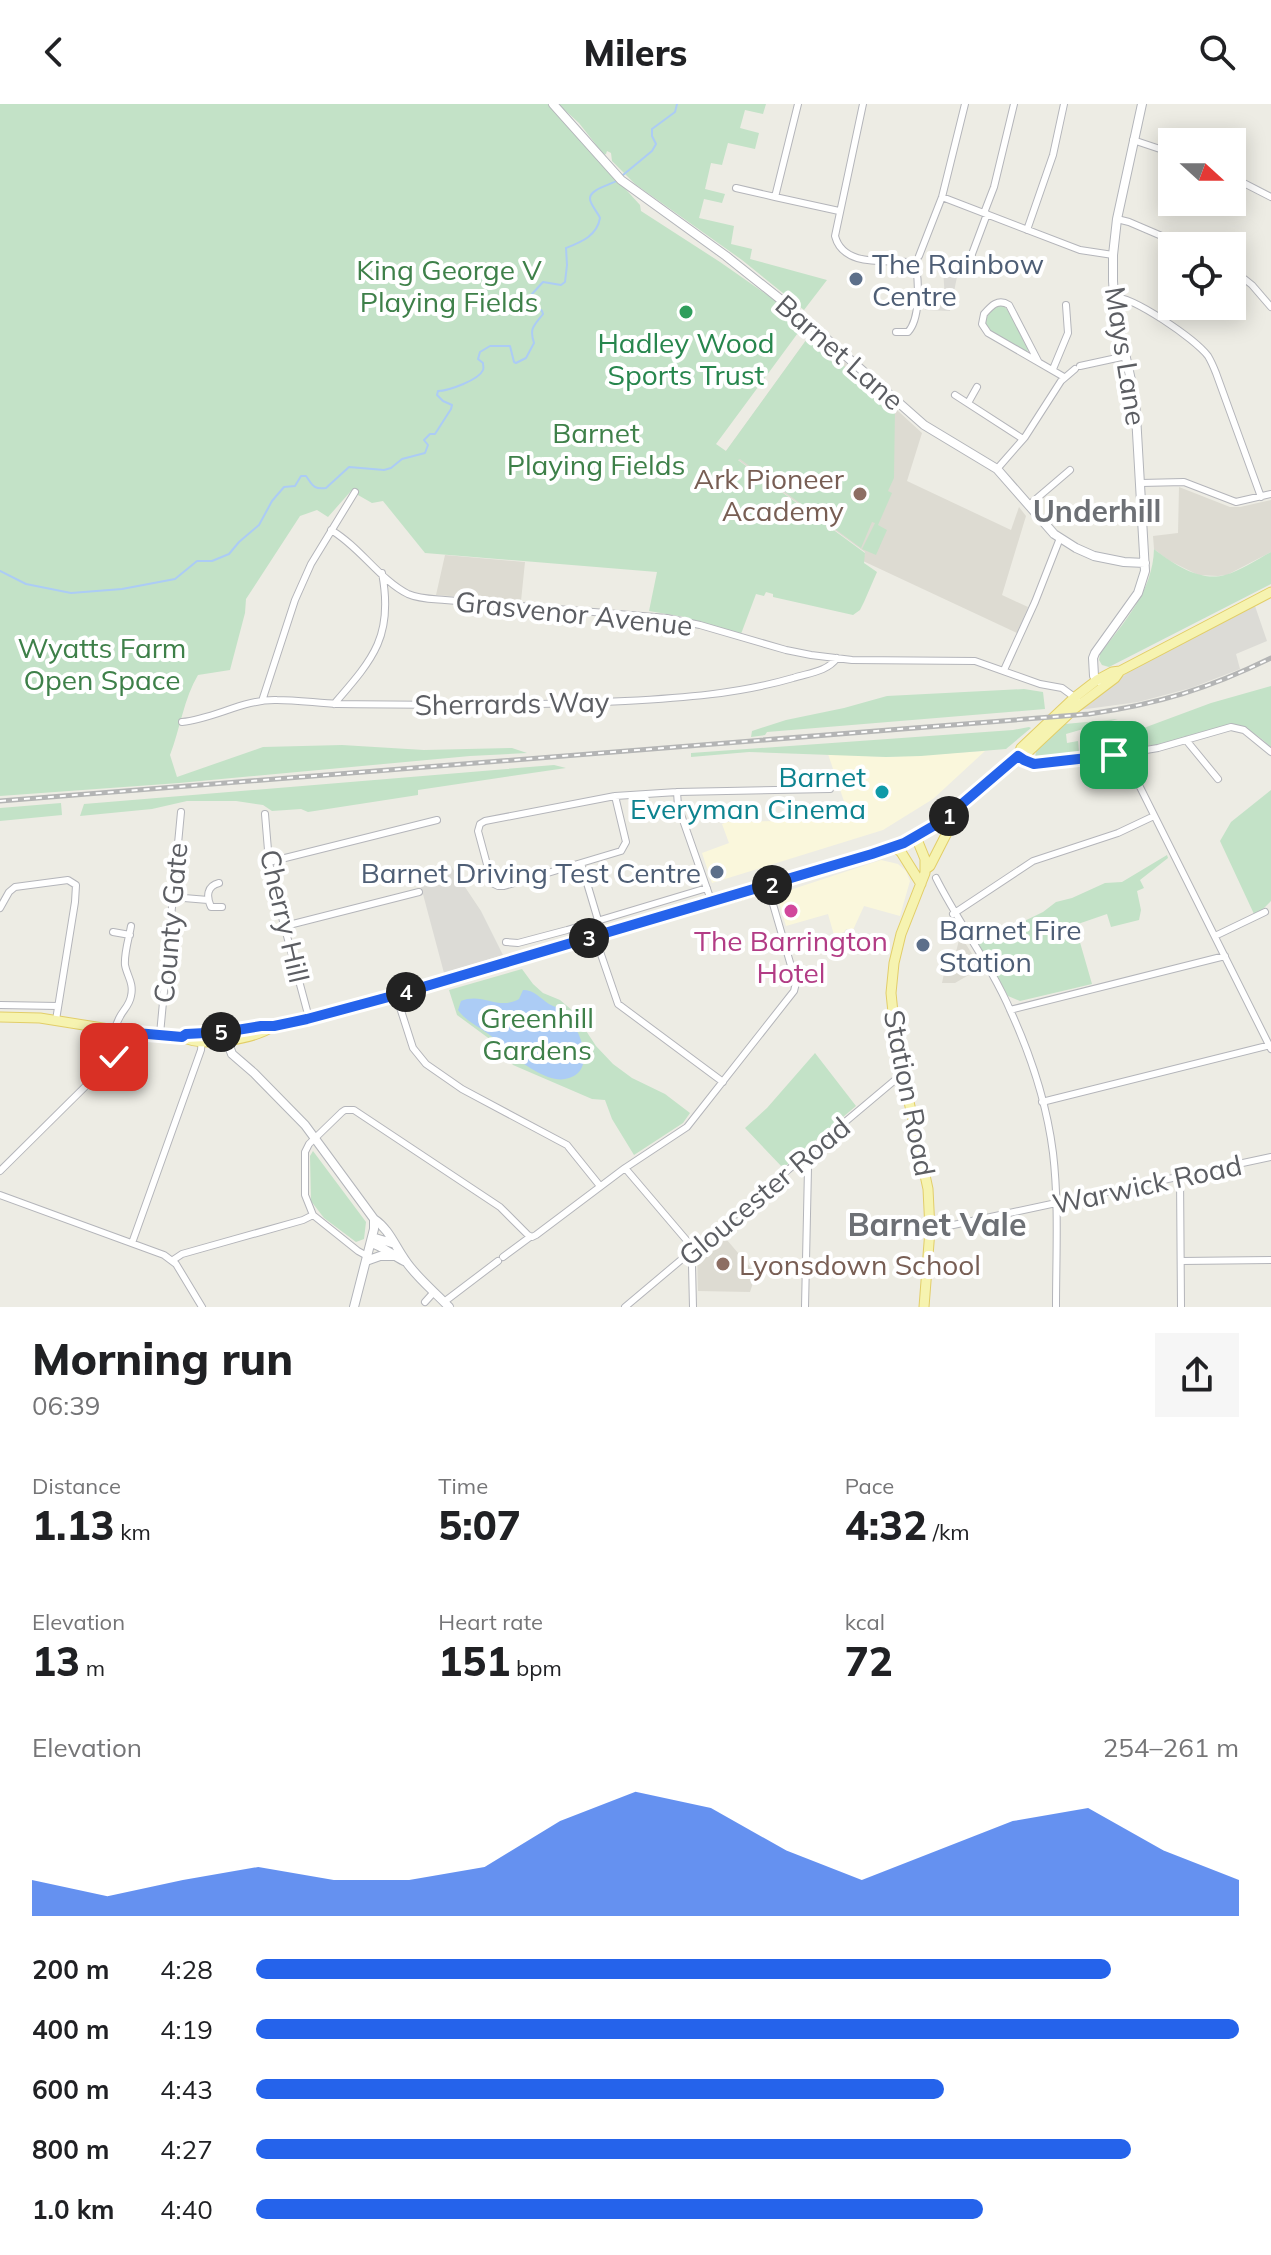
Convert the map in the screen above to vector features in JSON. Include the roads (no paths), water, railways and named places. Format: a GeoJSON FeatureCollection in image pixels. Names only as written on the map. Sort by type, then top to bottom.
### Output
{"type":"FeatureCollection","features":[{"type":"Feature","properties":{"kind":"main road"},"geometry":{"type":"LineString","coordinates":[[1018,756],[1021,748],[1102,681],[1271,592]]}},
{"type":"Feature","properties":{"kind":"main road"},"geometry":{"type":"LineString","coordinates":[[0,1017],[56,1020],[186,1040],[231,1035],[396,995],[768,887],[894,847],[916,837],[956,811],[1018,756],[1026,754],[1074,709],[1080,698]]}},
{"type":"Feature","properties":{"kind":"main road","name":"Station Road"},"geometry":{"type":"LineString","coordinates":[[924,1307],[930,1230],[928,1189],[894,1030],[891,993],[901,934],[926,869],[936,855],[956,811]]}},
{"type":"Feature","properties":{"kind":"main road"},"geometry":{"type":"LineString","coordinates":[[916,837],[926,869]]}},
{"type":"Feature","properties":{"kind":"main road"},"geometry":{"type":"LineString","coordinates":[[894,847],[901,852],[921,884]]}},
{"type":"Feature","properties":{"kind":"street","name":"Barnet Lane"},"geometry":{"type":"LineString","coordinates":[[553,104],[619,178],[795,311],[924,425],[997,469],[1060,538],[1094,556],[1145,563]]}},
{"type":"Feature","properties":{"kind":"street"},"geometry":{"type":"LineString","coordinates":[[775,197],[798,104]]}},
{"type":"Feature","properties":{"kind":"street"},"geometry":{"type":"LineString","coordinates":[[863,104],[835,236],[846,254],[915,265],[918,300],[913,324],[910,331],[896,332]]}},
{"type":"Feature","properties":{"kind":"street"},"geometry":{"type":"LineString","coordinates":[[919,256],[942,197],[965,104]]}},
{"type":"Feature","properties":{"kind":"street"},"geometry":{"type":"LineString","coordinates":[[971,271],[972,254],[994,187],[1014,104]]}},
{"type":"Feature","properties":{"kind":"street"},"geometry":{"type":"LineString","coordinates":[[1027,230],[1049,168],[1064,104]]}},
{"type":"Feature","properties":{"kind":"street","name":"Mays Lane"},"geometry":{"type":"LineString","coordinates":[[1142,104],[1117,219],[1113,297],[1135,398],[1145,563]]}},
{"type":"Feature","properties":{"kind":"street"},"geometry":{"type":"LineString","coordinates":[[1133,140],[1158,148]]}},
{"type":"Feature","properties":{"kind":"street"},"geometry":{"type":"LineString","coordinates":[[1246,184],[1271,197]]}},
{"type":"Feature","properties":{"kind":"street"},"geometry":{"type":"LineString","coordinates":[[736,188],[839,211]]}},
{"type":"Feature","properties":{"kind":"street"},"geometry":{"type":"LineString","coordinates":[[942,197],[1080,250],[1113,255]]}},
{"type":"Feature","properties":{"kind":"street"},"geometry":{"type":"LineString","coordinates":[[1117,219],[1158,234]]}},
{"type":"Feature","properties":{"kind":"street"},"geometry":{"type":"LineString","coordinates":[[1246,281],[1271,307]]}},
{"type":"Feature","properties":{"kind":"street"},"geometry":{"type":"LineString","coordinates":[[1113,297],[1129,299],[1178,330],[1208,357],[1261,497]]}},
{"type":"Feature","properties":{"kind":"street"},"geometry":{"type":"LineString","coordinates":[[1038,361],[1009,305],[998,302],[984,314],[982,321],[985,330],[1064,377]]}},
{"type":"Feature","properties":{"kind":"street"},"geometry":{"type":"LineString","coordinates":[[1053,369],[1068,333],[1066,305]]}},
{"type":"Feature","properties":{"kind":"street"},"geometry":{"type":"LineString","coordinates":[[997,469],[1023,439],[1064,377],[1078,367],[1126,356]]}},
{"type":"Feature","properties":{"kind":"street"},"geometry":{"type":"LineString","coordinates":[[968,403],[977,387]]}},
{"type":"Feature","properties":{"kind":"street"},"geometry":{"type":"LineString","coordinates":[[955,395],[1023,439]]}},
{"type":"Feature","properties":{"kind":"street"},"geometry":{"type":"LineString","coordinates":[[1029,505],[1070,470]]}},
{"type":"Feature","properties":{"kind":"street"},"geometry":{"type":"LineString","coordinates":[[1141,483],[1184,482],[1236,502],[1271,494]]}},
{"type":"Feature","properties":{"kind":"street"},"geometry":{"type":"LineString","coordinates":[[262,701],[295,600],[311,564],[355,492]]}},
{"type":"Feature","properties":{"kind":"street","name":"Grasvenor Avenue"},"geometry":{"type":"LineString","coordinates":[[331,530],[411,596],[667,618],[786,650],[837,658],[960,660],[988,664],[1040,684],[1062,688],[1080,698]]}},
{"type":"Feature","properties":{"kind":"street"},"geometry":{"type":"LineString","coordinates":[[1004,670],[1060,538]]}},
{"type":"Feature","properties":{"kind":"street"},"geometry":{"type":"LineString","coordinates":[[1102,681],[1094,676],[1093,658],[1138,593],[1144,578],[1145,563]]}},
{"type":"Feature","properties":{"kind":"street"},"geometry":{"type":"LineString","coordinates":[[334,704],[358,678],[378,643],[386,609],[382,573]]}},
{"type":"Feature","properties":{"kind":"street","name":"Sherrards Way"},"geometry":{"type":"LineString","coordinates":[[182,722],[275,700],[431,706],[707,695],[785,680],[827,668],[837,658]]}},
{"type":"Feature","properties":{"kind":"street"},"geometry":{"type":"LineString","coordinates":[[1018,756],[1037,764],[1128,753],[1231,727],[1244,730],[1271,752]]}},
{"type":"Feature","properties":{"kind":"street"},"geometry":{"type":"LineString","coordinates":[[1186,740],[1218,779]]}},
{"type":"Feature","properties":{"kind":"street"},"geometry":{"type":"LineString","coordinates":[[1042,1102],[1270,1046],[1133,778]]}},
{"type":"Feature","properties":{"kind":"street"},"geometry":{"type":"LineString","coordinates":[[615,796],[626,840],[625,846],[618,852],[495,886],[478,831],[480,824],[487,820],[615,796],[830,789]]}},
{"type":"Feature","properties":{"kind":"street"},"geometry":{"type":"LineString","coordinates":[[677,792],[678,806],[712,903]]}},
{"type":"Feature","properties":{"kind":"street","name":"County Gate"},"geometry":{"type":"LineString","coordinates":[[160,1034],[181,812]]}},
{"type":"Feature","properties":{"kind":"street","name":"Cherry Hill"},"geometry":{"type":"LineString","coordinates":[[265,814],[269,862],[276,895],[309,1018]]}},
{"type":"Feature","properties":{"kind":"street"},"geometry":{"type":"LineString","coordinates":[[953,914],[1033,861],[1118,833],[1154,816]]}},
{"type":"Feature","properties":{"kind":"street"},"geometry":{"type":"LineString","coordinates":[[269,862],[437,820]]}},
{"type":"Feature","properties":{"kind":"street"},"geometry":{"type":"LineString","coordinates":[[581,863],[598,920]]}},
{"type":"Feature","properties":{"kind":"street"},"geometry":{"type":"LineString","coordinates":[[936,878],[953,914],[1010,1010],[1042,1102],[1052,1150],[1056,1203],[1056,1307]]}},
{"type":"Feature","properties":{"kind":"street"},"geometry":{"type":"LineString","coordinates":[[0,908],[15,887],[68,880],[76,885],[56,1020]]}},
{"type":"Feature","properties":{"kind":"street"},"geometry":{"type":"LineString","coordinates":[[219,883],[209,889],[208,900],[211,907],[222,907]]}},
{"type":"Feature","properties":{"kind":"street"},"geometry":{"type":"LineString","coordinates":[[231,1035],[240,1050],[239,1059],[305,1125],[374,1219],[381,1224],[405,1261],[447,1304],[528,1235],[536,1235],[625,1168],[687,1127],[723,1082],[796,987],[768,887]]}},
{"type":"Feature","properties":{"kind":"street"},"geometry":{"type":"LineString","coordinates":[[506,942],[518,943],[567,930],[707,888]]}},
{"type":"Feature","properties":{"kind":"street"},"geometry":{"type":"LineString","coordinates":[[285,926],[419,892]]}},
{"type":"Feature","properties":{"kind":"street"},"geometry":{"type":"LineString","coordinates":[[172,897],[208,900]]}},
{"type":"Feature","properties":{"kind":"street"},"geometry":{"type":"LineString","coordinates":[[643,907],[648,921]]}},
{"type":"Feature","properties":{"kind":"street"},"geometry":{"type":"LineString","coordinates":[[1215,936],[1265,912]]}},
{"type":"Feature","properties":{"kind":"street"},"geometry":{"type":"LineString","coordinates":[[0,1171],[112,1060],[122,1045],[118,1016],[129,1004],[133,984],[125,961],[131,926]]}},
{"type":"Feature","properties":{"kind":"street"},"geometry":{"type":"LineString","coordinates":[[567,930],[570,943]]}},
{"type":"Feature","properties":{"kind":"street"},"geometry":{"type":"LineString","coordinates":[[113,932],[130,935]]}},
{"type":"Feature","properties":{"kind":"street"},"geometry":{"type":"LineString","coordinates":[[595,937],[618,1004],[723,1082]]}},
{"type":"Feature","properties":{"kind":"street"},"geometry":{"type":"LineString","coordinates":[[1010,1010],[1225,956]]}},
{"type":"Feature","properties":{"kind":"street"},"geometry":{"type":"LineString","coordinates":[[396,995],[413,1048],[426,1064],[462,1089],[567,1145],[600,1186]]}},
{"type":"Feature","properties":{"kind":"street"},"geometry":{"type":"LineString","coordinates":[[0,1005],[58,1006]]}},
{"type":"Feature","properties":{"kind":"street"},"geometry":{"type":"LineString","coordinates":[[132,1243],[201,1050],[202,1037]]}},
{"type":"Feature","properties":{"kind":"street","name":"Gloucester Road"},"geometry":{"type":"LineString","coordinates":[[625,1307],[895,1080],[904,1076]]}},
{"type":"Feature","properties":{"kind":"street"},"geometry":{"type":"LineString","coordinates":[[405,1261],[393,1256],[367,1258],[313,1215],[305,1195],[305,1152],[345,1110],[354,1110],[500,1207],[528,1235]]}},
{"type":"Feature","properties":{"kind":"street"},"geometry":{"type":"LineString","coordinates":[[803,1157],[808,1168],[805,1307]]}},
{"type":"Feature","properties":{"kind":"street","name":"Warwick Road"},"geometry":{"type":"LineString","coordinates":[[930,1230],[1271,1157]]}},
{"type":"Feature","properties":{"kind":"street"},"geometry":{"type":"LineString","coordinates":[[625,1168],[694,1249]]}},
{"type":"Feature","properties":{"kind":"street"},"geometry":{"type":"LineString","coordinates":[[1180,1176],[1181,1307]]}},
{"type":"Feature","properties":{"kind":"street"},"geometry":{"type":"LineString","coordinates":[[0,1195],[173,1260],[202,1307]]}},
{"type":"Feature","properties":{"kind":"street"},"geometry":{"type":"LineString","coordinates":[[173,1260],[182,1254],[313,1215]]}},
{"type":"Feature","properties":{"kind":"street"},"geometry":{"type":"LineString","coordinates":[[354,1307],[372,1240],[374,1219]]}},
{"type":"Feature","properties":{"kind":"street"},"geometry":{"type":"LineString","coordinates":[[372,1240],[395,1244]]}},
{"type":"Feature","properties":{"kind":"street"},"geometry":{"type":"LineString","coordinates":[[372,1240],[393,1256]]}},
{"type":"Feature","properties":{"kind":"street"},"geometry":{"type":"LineString","coordinates":[[687,1255],[692,1265],[693,1307]]}},
{"type":"Feature","properties":{"kind":"street"},"geometry":{"type":"LineString","coordinates":[[1181,1261],[1271,1260]]}},
{"type":"Feature","properties":{"kind":"street"},"geometry":{"type":"LineString","coordinates":[[425,1302],[434,1292]]}},
{"type":"Feature","properties":{"kind":"water"},"geometry":{"type":"Polygon","coordinates":[[[523,990],[562,1010],[571,1020],[581,1039],[584,1059],[575,1075],[557,1079],[538,1072],[458,1010],[461,1001],[469,999],[511,1002],[519,999],[523,990]]]}},
{"type":"Feature","properties":{"kind":"waterway"},"geometry":{"type":"LineString","coordinates":[[623,175],[652,151],[656,144],[652,129],[675,112],[677,104]]}},
{"type":"Feature","properties":{"kind":"waterway"},"geometry":{"type":"LineString","coordinates":[[0,571],[26,584],[71,593],[122,589],[175,579],[197,561],[212,561],[229,554],[259,525],[284,487],[295,486],[301,476],[306,476],[316,487],[326,488],[349,467],[384,470],[402,459],[425,453],[428,445],[424,440],[435,434],[452,405],[443,401],[437,395],[438,391],[476,378],[483,370],[483,363],[478,359],[480,352],[490,346],[510,346],[516,363],[526,358],[534,343],[533,327],[543,314],[533,303],[532,294],[543,282],[561,285],[565,282],[566,248],[588,238],[600,218],[591,203],[591,196],[618,180]]}},
{"type":"Feature","properties":{"kind":"railway"},"geometry":{"type":"LineString","coordinates":[[0,801],[1089,714],[1182,694],[1271,658]]}},
{"type":"Feature","properties":{"kind":"place","name":"The Rainbow Centre"},"geometry":{"type":"Point","coordinates":[856,279]}},
{"type":"Feature","properties":{"kind":"place","name":"Hadley Wood Sports Trust"},"geometry":{"type":"Point","coordinates":[686,312]}},
{"type":"Feature","properties":{"kind":"place","name":"Ark Pioneer Academy"},"geometry":{"type":"Point","coordinates":[860,494]}},
{"type":"Feature","properties":{"kind":"place","name":"Barnet Everyman Cinema"},"geometry":{"type":"Point","coordinates":[882,792]}},
{"type":"Feature","properties":{"kind":"place","name":"Barnet Driving Test Centre"},"geometry":{"type":"Point","coordinates":[717,872]}},
{"type":"Feature","properties":{"kind":"place","name":"The Barrington Hotel"},"geometry":{"type":"Point","coordinates":[791,911]}},
{"type":"Feature","properties":{"kind":"place","name":"Barnet Fire Station"},"geometry":{"type":"Point","coordinates":[923,945]}},
{"type":"Feature","properties":{"kind":"place","name":"Lyonsdown School"},"geometry":{"type":"Point","coordinates":[723,1264]}},
{"type":"Feature","properties":{"kind":"district","name":"Underhill"},"geometry":{"type":"Point","coordinates":[1097,511]}},
{"type":"Feature","properties":{"kind":"district","name":"Barnet Vale"},"geometry":{"type":"Point","coordinates":[937,1224]}},
{"type":"Feature","properties":{"kind":"park label","name":"King George V Playing Fields"},"geometry":{"type":"Point","coordinates":[449,285]}},
{"type":"Feature","properties":{"kind":"park label","name":"Barnet Playing Fields"},"geometry":{"type":"Point","coordinates":[596,448]}},
{"type":"Feature","properties":{"kind":"park label","name":"Wyatts Farm Open Space"},"geometry":{"type":"Point","coordinates":[102,663]}},
{"type":"Feature","properties":{"kind":"park label","name":"Greenhill Gardens"},"geometry":{"type":"Point","coordinates":[537,1033]}}]}
